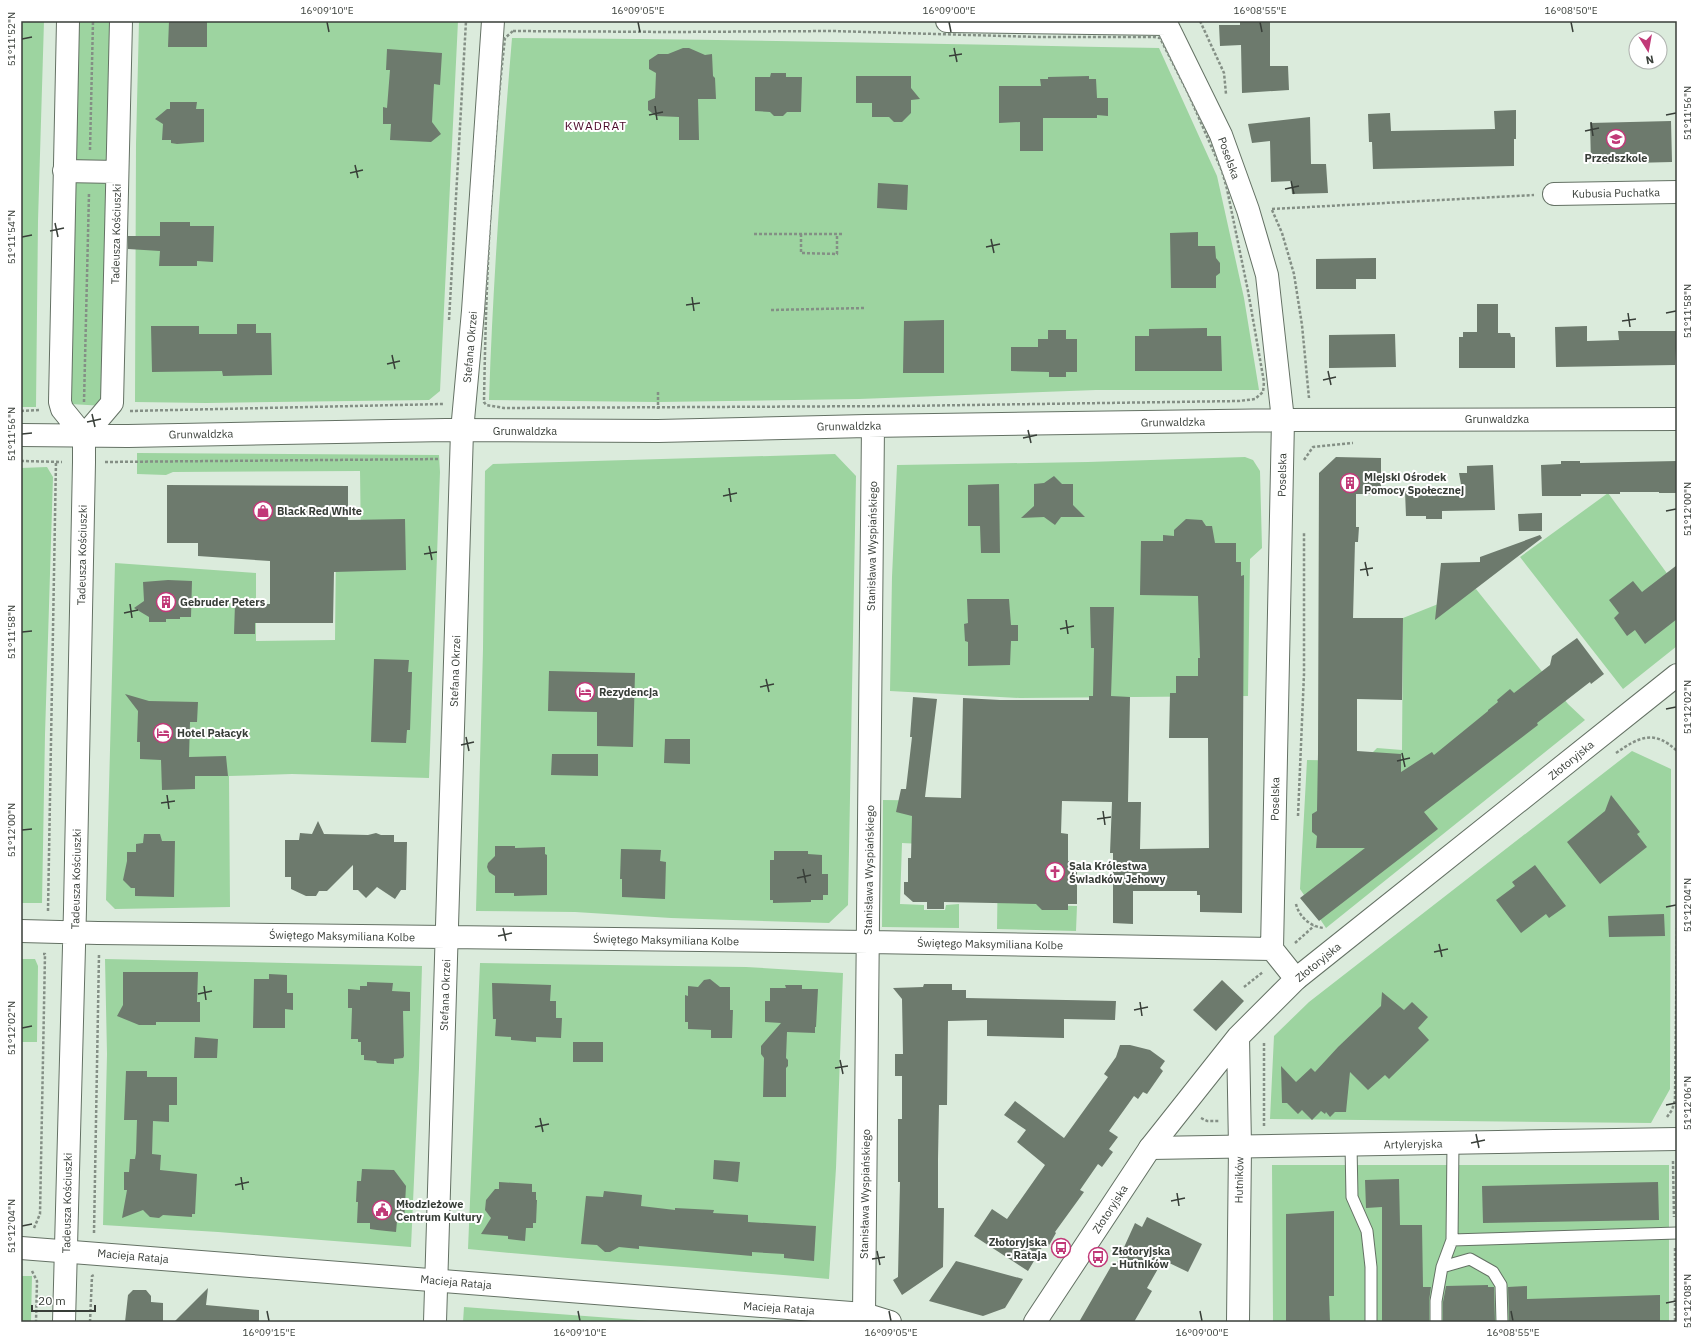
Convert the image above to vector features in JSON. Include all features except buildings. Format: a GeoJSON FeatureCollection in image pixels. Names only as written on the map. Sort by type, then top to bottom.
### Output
{"type":"FeatureCollection","features":[{"type":"Feature","properties":{"kind":"street"},"geometry":{"type":"LineString","coordinates":[[68,21],[60,402],[62,409],[84,436]]}},
{"type":"Feature","properties":{"kind":"street","name":"Tadeusza Kościuszki"},"geometry":{"type":"LineString","coordinates":[[64,1322],[84,436],[112,403],[121,21]]}},
{"type":"Feature","properties":{"kind":"street","name":"Stefana Okrzei"},"geometry":{"type":"LineString","coordinates":[[435,1322],[435,1281],[448,938],[462,431],[473,311],[493,21]]}},
{"type":"Feature","properties":{"kind":"street"},"geometry":{"type":"LineString","coordinates":[[947,21],[1166,23]]}},
{"type":"Feature","properties":{"kind":"street","name":"Poselska"},"geometry":{"type":"LineString","coordinates":[[1166,23],[1221,135],[1248,210],[1267,275],[1283,420],[1272,949]]}},
{"type":"Feature","properties":{"kind":"street"},"geometry":{"type":"LineString","coordinates":[[64,171],[117,172]]}},
{"type":"Feature","properties":{"kind":"street","name":"Kubusia Puchatka"},"geometry":{"type":"LineString","coordinates":[[1554,194],[1677,192]]}},
{"type":"Feature","properties":{"kind":"street","name":"Grunwaldzka"},"geometry":{"type":"LineString","coordinates":[[21,436],[462,431],[658,431],[873,426],[1283,420],[1677,419]]}},
{"type":"Feature","properties":{"kind":"street","name":"Stanisława Wyspiańskiego"},"geometry":{"type":"LineString","coordinates":[[864,1314],[869,942],[873,426]]}},
{"type":"Feature","properties":{"kind":"street","name":"Złotoryjska"},"geometry":{"type":"LineString","coordinates":[[1036,1322],[1150,1148],[1238,1037],[1296,979],[1677,675]]}},
{"type":"Feature","properties":{"kind":"street","name":"Świętego Maksymiliana Kolbe"},"geometry":{"type":"LineString","coordinates":[[21,931],[448,938],[869,942],[1272,949]]}},
{"type":"Feature","properties":{"kind":"street"},"geometry":{"type":"LineString","coordinates":[[1272,949],[1296,979]]}},
{"type":"Feature","properties":{"kind":"street","name":"Hutników"},"geometry":{"type":"LineString","coordinates":[[1238,1037],[1240,1147],[1238,1322]]}},
{"type":"Feature","properties":{"kind":"street","name":"Artyleryjska"},"geometry":{"type":"LineString","coordinates":[[1150,1148],[1677,1139]]}},
{"type":"Feature","properties":{"kind":"street","name":"Macieja Rataja"},"geometry":{"type":"LineString","coordinates":[[21,1248],[864,1314],[890,1322]]}},
{"type":"Feature","properties":{"kind":"lane"},"geometry":{"type":"LineString","coordinates":[[1436,1322],[1436,1301],[1442,1267],[1452,1240],[1453,1143]]}},
{"type":"Feature","properties":{"kind":"lane"},"geometry":{"type":"LineString","coordinates":[[1351,1145],[1352,1197],[1367,1231],[1371,1267],[1371,1322]]}},
{"type":"Feature","properties":{"kind":"lane"},"geometry":{"type":"LineString","coordinates":[[1452,1240],[1677,1233]]}},
{"type":"Feature","properties":{"kind":"lane"},"geometry":{"type":"LineString","coordinates":[[1442,1267],[1470,1259],[1493,1272],[1501,1286],[1502,1322]]}},
{"type":"Feature","properties":{"kind":"path"},"geometry":{"type":"LineString","coordinates":[[84,436],[94,21]]}},
{"type":"Feature","properties":{"kind":"path"},"geometry":{"type":"LineString","coordinates":[[448,326],[466,21]]}},
{"type":"Feature","properties":{"kind":"path"},"geometry":{"type":"LineString","coordinates":[[1200,21],[1224,73]]}},
{"type":"Feature","properties":{"kind":"path"},"geometry":{"type":"LineString","coordinates":[[513,31],[832,31],[1039,37],[1160,38],[1188,93],[1222,171],[1227,188],[1248,291],[1264,388],[1260,396],[1255,399],[1239,401],[894,406],[504,408],[486,405],[484,402],[485,341],[489,237],[505,38],[513,31]]}},
{"type":"Feature","properties":{"kind":"path"},"geometry":{"type":"LineString","coordinates":[[1272,209],[1554,194]]}},
{"type":"Feature","properties":{"kind":"path"},"geometry":{"type":"LineString","coordinates":[[754,234],[842,234]]}},
{"type":"Feature","properties":{"kind":"path"},"geometry":{"type":"LineString","coordinates":[[801,234],[801,253],[838,254],[837,234]]}},
{"type":"Feature","properties":{"kind":"path"},"geometry":{"type":"LineString","coordinates":[[771,310],[865,308]]}},
{"type":"Feature","properties":{"kind":"path"},"geometry":{"type":"LineString","coordinates":[[658,392],[658,402]]}},
{"type":"Feature","properties":{"kind":"path"},"geometry":{"type":"LineString","coordinates":[[128,403],[128,411],[444,404],[444,396]]}},
{"type":"Feature","properties":{"kind":"path"},"geometry":{"type":"LineString","coordinates":[[1304,467],[1304,459],[1313,447],[1356,443]]}},
{"type":"Feature","properties":{"kind":"path"},"geometry":{"type":"LineString","coordinates":[[102,462],[445,459]]}},
{"type":"Feature","properties":{"kind":"path"},"geometry":{"type":"LineString","coordinates":[[21,461],[56,461],[48,912],[41,912]]}},
{"type":"Feature","properties":{"kind":"path"},"geometry":{"type":"LineString","coordinates":[[1298,822],[1304,674],[1304,531]]}},
{"type":"Feature","properties":{"kind":"path"},"geometry":{"type":"LineString","coordinates":[[1614,755],[1638,739],[1650,737],[1660,739],[1677,751]]}},
{"type":"Feature","properties":{"kind":"path"},"geometry":{"type":"LineString","coordinates":[[1296,902],[1299,912],[1314,926]]}},
{"type":"Feature","properties":{"kind":"path"},"geometry":{"type":"LineString","coordinates":[[1665,1121],[1672,1110],[1674,1100],[1677,928]]}},
{"type":"Feature","properties":{"kind":"path"},"geometry":{"type":"LineString","coordinates":[[34,1228],[40,1214],[45,954],[37,954]]}},
{"type":"Feature","properties":{"kind":"path"},"geometry":{"type":"LineString","coordinates":[[101,1234],[94,1234],[99,955],[107,956]]}},
{"type":"Feature","properties":{"kind":"path"},"geometry":{"type":"LineString","coordinates":[[1266,1039],[1264,1042],[1263,1056],[1264,1126],[1268,1128]]}},
{"type":"Feature","properties":{"kind":"path"},"geometry":{"type":"LineString","coordinates":[[1183,1106],[1207,1121],[1264,1121]]}},
{"type":"Feature","properties":{"kind":"path"},"geometry":{"type":"LineString","coordinates":[[32,1271],[37,1281],[36,1322]]}},
{"type":"Feature","properties":{"kind":"path"},"geometry":{"type":"LineString","coordinates":[[90,1322],[92,1276],[99,1273]]}},
{"type":"Feature","properties":{"kind":"green space"},"geometry":{"type":"Polygon","coordinates":[[[21,21],[44,21],[38,221],[36,407],[21,407],[21,21]]]}},
{"type":"Feature","properties":{"kind":"green space"},"geometry":{"type":"Polygon","coordinates":[[[79,21],[112,21],[105,406],[70,404],[79,21]]]}},
{"type":"Feature","properties":{"kind":"green space"},"geometry":{"type":"Polygon","coordinates":[[[139,21],[458,21],[440,391],[429,400],[206,403],[135,402],[136,144],[139,21]]]}},
{"type":"Feature","properties":{"kind":"green space"},"geometry":{"type":"Polygon","coordinates":[[[512,38],[1159,48],[1217,176],[1244,298],[1259,390],[1096,390],[859,399],[658,402],[489,400],[498,219],[512,38]]]}},
{"type":"Feature","properties":{"kind":"green space"},"geometry":{"type":"Polygon","coordinates":[[[137,453],[439,455],[440,472],[429,778],[292,774],[229,776],[230,907],[115,909],[106,900],[115,563],[256,573],[256,641],[335,640],[336,545],[361,544],[360,471],[173,472],[166,475],[137,474],[137,453]]]}},
{"type":"Feature","properties":{"kind":"green space"},"geometry":{"type":"Polygon","coordinates":[[[835,454],[856,476],[848,905],[829,923],[671,918],[575,912],[476,911],[483,649],[485,471],[493,464],[835,454]]]}},
{"type":"Feature","properties":{"kind":"green space"},"geometry":{"type":"Polygon","coordinates":[[[1245,457],[1253,460],[1260,471],[1262,548],[1250,559],[1248,696],[1020,698],[890,691],[892,577],[897,465],[1088,462],[1245,457]]]}},
{"type":"Feature","properties":{"kind":"green space"},"geometry":{"type":"Polygon","coordinates":[[[47,467],[53,477],[45,735],[42,903],[21,903],[21,468],[47,467]]]}},
{"type":"Feature","properties":{"kind":"green space"},"geometry":{"type":"Polygon","coordinates":[[[1608,493],[1677,587],[1677,646],[1623,689],[1520,557],[1608,493]]]}},
{"type":"Feature","properties":{"kind":"green space"},"geometry":{"type":"Polygon","coordinates":[[[1476,589],[1568,704],[1585,720],[1326,928],[1300,889],[1307,760],[1364,761],[1377,748],[1402,750],[1403,618],[1476,589]]]}},
{"type":"Feature","properties":{"kind":"green space"},"geometry":{"type":"Polygon","coordinates":[[[1632,751],[1671,769],[1670,1089],[1651,1123],[1270,1119],[1274,1036],[1309,1002],[1632,751]]]}},
{"type":"Feature","properties":{"kind":"green space"},"geometry":{"type":"Polygon","coordinates":[[[999,785],[1037,837],[1037,905],[1077,906],[1076,931],[997,929],[999,785]]]}},
{"type":"Feature","properties":{"kind":"green space"},"geometry":{"type":"Polygon","coordinates":[[[883,800],[961,801],[960,846],[902,843],[900,904],[924,905],[924,910],[945,910],[946,905],[959,904],[959,928],[882,927],[883,800]]]}},
{"type":"Feature","properties":{"kind":"green space"},"geometry":{"type":"Polygon","coordinates":[[[21,959],[35,959],[38,966],[37,1042],[21,1042],[21,959]]]}},
{"type":"Feature","properties":{"kind":"green space"},"geometry":{"type":"Polygon","coordinates":[[[105,959],[422,966],[411,1247],[218,1232],[103,1225],[107,1054],[105,959]]]}},
{"type":"Feature","properties":{"kind":"green space"},"geometry":{"type":"Polygon","coordinates":[[[480,963],[746,967],[843,973],[836,1168],[829,1279],[468,1249],[480,963]]]}},
{"type":"Feature","properties":{"kind":"green space"},"geometry":{"type":"Polygon","coordinates":[[[1272,1165],[1669,1165],[1669,1322],[1273,1322],[1272,1165]]]}},
{"type":"Feature","properties":{"kind":"green space"},"geometry":{"type":"Polygon","coordinates":[[[21,1276],[32,1276],[31,1322],[21,1322],[21,1276]]]}},
{"type":"Feature","properties":{"kind":"green space"},"geometry":{"type":"Polygon","coordinates":[[[464,1307],[665,1322],[463,1322],[464,1307]]]}},
{"type":"Feature","properties":{"kind":"place","name":"Przedszkole"},"geometry":{"type":"Point","coordinates":[1616,139]}},
{"type":"Feature","properties":{"kind":"place","name":"Miejski Ośrodek Pomocy Społecznej"},"geometry":{"type":"Point","coordinates":[1350,483]}},
{"type":"Feature","properties":{"kind":"place","name":"Black Red White"},"geometry":{"type":"Point","coordinates":[263,511]}},
{"type":"Feature","properties":{"kind":"place","name":"Gebruder Peters"},"geometry":{"type":"Point","coordinates":[166,602]}},
{"type":"Feature","properties":{"kind":"place","name":"Rezydencja"},"geometry":{"type":"Point","coordinates":[585,692]}},
{"type":"Feature","properties":{"kind":"place","name":"Hotel Pałacyk"},"geometry":{"type":"Point","coordinates":[163,733]}},
{"type":"Feature","properties":{"kind":"place","name":"Sala Królestwa Świadków Jehowy"},"geometry":{"type":"Point","coordinates":[1055,872]}},
{"type":"Feature","properties":{"kind":"place","name":"Młodzieżowe Centrum Kultury"},"geometry":{"type":"Point","coordinates":[382,1210]}},
{"type":"Feature","properties":{"kind":"place","name":"Złotoryjska - Rataja"},"geometry":{"type":"Point","coordinates":[1061,1248]}},
{"type":"Feature","properties":{"kind":"place","name":"Złotoryjska - Hutników"},"geometry":{"type":"Point","coordinates":[1098,1257]}},
{"type":"Feature","properties":{"kind":"district","name":"KWADRAT"},"geometry":{"type":"Point","coordinates":[596,125]}}]}
